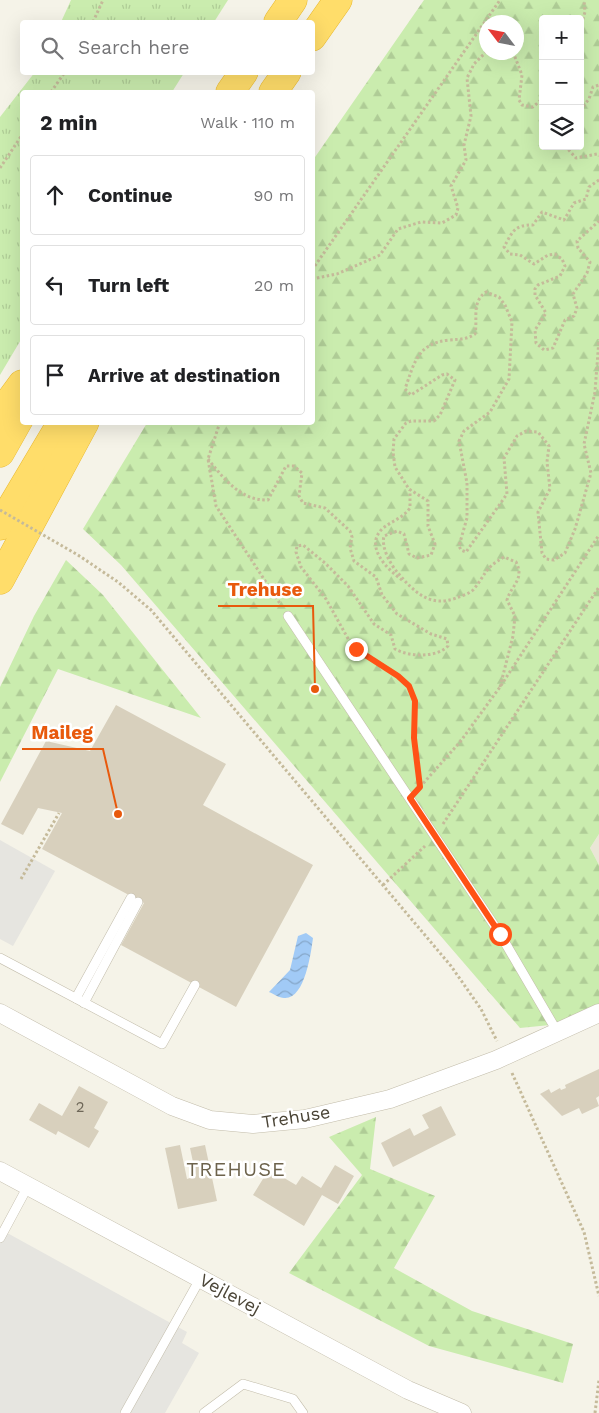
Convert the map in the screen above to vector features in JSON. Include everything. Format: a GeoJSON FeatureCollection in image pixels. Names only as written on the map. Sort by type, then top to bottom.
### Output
{"type":"FeatureCollection","features":[{"type":"Feature","properties":{"kind":"highway"},"geometry":{"type":"LineString","coordinates":[[279,20],[293,0]]}},
{"type":"Feature","properties":{"kind":"highway"},"geometry":{"type":"LineString","coordinates":[[315,33],[338,0]]}},
{"type":"Feature","properties":{"kind":"highway"},"geometry":{"type":"LineString","coordinates":[[231,90],[242,75]]}},
{"type":"Feature","properties":{"kind":"highway"},"geometry":{"type":"LineString","coordinates":[[274,90],[286,75]]}},
{"type":"Feature","properties":{"kind":"highway"},"geometry":{"type":"LineString","coordinates":[[0,414],[20,387]]}},
{"type":"Feature","properties":{"kind":"highway"},"geometry":{"type":"LineString","coordinates":[[0,453],[20,418]]}},
{"type":"Feature","properties":{"kind":"highway"},"geometry":{"type":"LineString","coordinates":[[0,526],[60,425]]}},
{"type":"Feature","properties":{"kind":"highway"},"geometry":{"type":"LineString","coordinates":[[0,580],[83,425]]}},
{"type":"Feature","properties":{"kind":"street","name":"Trehuse"},"geometry":{"type":"LineString","coordinates":[[0,1013],[172,1106],[210,1120],[253,1124],[305,1119],[390,1099],[504,1056],[599,1013]]}},
{"type":"Feature","properties":{"kind":"street","name":"Vejlevej"},"geometry":{"type":"LineString","coordinates":[[0,1171],[408,1390],[462,1413]]}},
{"type":"Feature","properties":{"kind":"lane"},"geometry":{"type":"LineString","coordinates":[[288,616],[500,934],[558,1033]]}},
{"type":"Feature","properties":{"kind":"lane"},"geometry":{"type":"LineString","coordinates":[[80,1000],[135,900]]}},
{"type":"Feature","properties":{"kind":"lane"},"geometry":{"type":"LineString","coordinates":[[0,958],[162,1044],[195,985]]}},
{"type":"Feature","properties":{"kind":"lane"},"geometry":{"type":"LineString","coordinates":[[0,1238],[28,1186]]}},
{"type":"Feature","properties":{"kind":"lane"},"geometry":{"type":"LineString","coordinates":[[125,1413],[200,1278]]}},
{"type":"Feature","properties":{"kind":"lane"},"geometry":{"type":"LineString","coordinates":[[204,1413],[243,1384],[293,1398],[303,1413]]}},
{"type":"Feature","properties":{"kind":"path"},"geometry":{"type":"LineString","coordinates":[[94,20],[103,0]]}},
{"type":"Feature","properties":{"kind":"path"},"geometry":{"type":"LineString","coordinates":[[315,266],[500,0]]}},
{"type":"Feature","properties":{"kind":"path"},"geometry":{"type":"LineString","coordinates":[[584,0],[584,15]]}},
{"type":"Feature","properties":{"kind":"path"},"geometry":{"type":"LineString","coordinates":[[315,278],[337,274],[380,255],[398,229],[421,222],[442,223],[456,215],[458,208],[451,186],[466,160],[464,145],[471,116],[467,78],[474,64],[479,59]]}},
{"type":"Feature","properties":{"kind":"path"},"geometry":{"type":"LineString","coordinates":[[516,60],[522,75],[519,100],[522,105],[533,107],[539,102]]}},
{"type":"Feature","properties":{"kind":"path"},"geometry":{"type":"LineString","coordinates":[[52,90],[63,75]]}},
{"type":"Feature","properties":{"kind":"path"},"geometry":{"type":"LineString","coordinates":[[584,105],[593,87],[599,85]]}},
{"type":"Feature","properties":{"kind":"path"},"geometry":{"type":"LineString","coordinates":[[0,168],[20,138]]}},
{"type":"Feature","properties":{"kind":"path"},"geometry":{"type":"LineString","coordinates":[[569,150],[576,158],[597,154],[599,156]]}},
{"type":"Feature","properties":{"kind":"path"},"geometry":{"type":"LineString","coordinates":[[599,180],[589,187],[586,199],[574,203],[564,220],[542,212],[533,224],[520,225],[512,231],[504,247],[510,254],[520,255],[534,264],[548,255],[555,254],[562,259],[565,266],[560,276],[538,285],[535,289],[535,295],[546,313],[535,330],[536,343],[544,350],[553,348],[565,320],[574,316],[578,308],[573,294],[587,273],[590,262],[578,248],[578,241],[599,221]]}},
{"type":"Feature","properties":{"kind":"path"},"geometry":{"type":"LineString","coordinates":[[406,583],[394,569],[383,549],[384,536],[397,531],[404,534],[407,550],[417,558],[431,555],[435,544],[428,526],[428,501],[410,489],[395,467],[394,439],[406,423],[411,421],[434,421],[440,415],[444,401],[454,386],[455,380],[447,374],[442,375],[409,395],[405,388],[414,359],[420,352],[439,341],[468,339],[475,334],[476,304],[480,296],[486,292],[492,292],[505,305],[512,322],[509,379],[490,412],[464,431],[459,441],[467,483],[467,518],[459,546],[461,550],[466,552],[507,494],[504,458],[517,436],[526,431],[538,432],[549,446],[546,462],[550,489],[538,512],[542,553],[546,559],[554,560],[565,553],[575,529],[591,473],[584,444],[595,392],[599,339]]}},
{"type":"Feature","properties":{"kind":"path"},"geometry":{"type":"LineString","coordinates":[[219,425],[208,459],[216,506],[288,616]]}},
{"type":"Feature","properties":{"kind":"path"},"geometry":{"type":"LineString","coordinates":[[208,459],[232,488],[259,500],[268,500],[286,466],[294,466],[302,473],[299,496],[303,503],[325,508],[350,531],[352,537],[350,548],[354,562],[376,577],[382,595],[396,614],[431,634],[447,639],[448,646],[440,652],[412,655],[395,649],[391,635],[374,624],[348,586],[326,563],[303,545],[297,546],[296,552],[301,567],[326,599],[351,644],[398,676],[409,686],[415,701],[414,738],[420,787]]}},
{"type":"Feature","properties":{"kind":"path"},"geometry":{"type":"LineString","coordinates":[[410,489],[410,508],[401,518],[382,529],[376,536],[376,542],[378,554],[388,570],[425,599],[437,602],[450,600],[472,591],[486,569],[504,557],[516,562],[519,569],[518,582],[506,600],[514,616],[513,636],[500,687]]}},
{"type":"Feature","properties":{"kind":"path"},"geometry":{"type":"LineString","coordinates":[[0,510],[78,555],[118,582],[151,610],[451,966],[481,1009],[584,1232],[599,1296]]}},
{"type":"Feature","properties":{"kind":"path"},"geometry":{"type":"LineString","coordinates":[[410,798],[460,742],[500,687],[599,536]]}},
{"type":"Feature","properties":{"kind":"path"},"geometry":{"type":"LineString","coordinates":[[383,885],[435,836],[599,587]]}},
{"type":"Feature","properties":{"kind":"path"},"geometry":{"type":"LineString","coordinates":[[21,879],[59,813]]}},
{"type":"Feature","properties":{"kind":"path"},"geometry":{"type":"LineString","coordinates":[[595,1413],[599,1380]]}},
{"type":"Feature","properties":{"kind":"shaded area"},"geometry":{"type":"Polygon","coordinates":[[[599,834],[599,865],[590,848],[599,834]]]}},
{"type":"Feature","properties":{"kind":"shaded area"},"geometry":{"type":"Polygon","coordinates":[[[0,840],[55,871],[13,946],[0,939],[0,840]]]}},
{"type":"Feature","properties":{"kind":"shaded area"},"geometry":{"type":"Polygon","coordinates":[[[0,1229],[187,1332],[182,1343],[199,1353],[165,1413],[0,1413],[0,1229]]]}},
{"type":"Feature","properties":{"kind":"green space"},"geometry":{"type":"Polygon","coordinates":[[[71,0],[228,0],[215,20],[62,20],[71,0]]]}},
{"type":"Feature","properties":{"kind":"green space"},"geometry":{"type":"Polygon","coordinates":[[[424,0],[599,0],[599,834],[590,848],[599,865],[599,1005],[560,1024],[520,1028],[121,565],[83,529],[146,425],[315,425],[315,157],[424,0]]]}},
{"type":"Feature","properties":{"kind":"green space"},"geometry":{"type":"Polygon","coordinates":[[[33,75],[183,75],[173,90],[21,90],[33,75]]]}},
{"type":"Feature","properties":{"kind":"green space"},"geometry":{"type":"Polygon","coordinates":[[[20,91],[20,341],[0,375],[0,117],[20,91]]]}},
{"type":"Feature","properties":{"kind":"green space"},"geometry":{"type":"Polygon","coordinates":[[[66,560],[103,595],[201,718],[58,669],[0,782],[0,687],[34,616],[66,560]]]}},
{"type":"Feature","properties":{"kind":"green space"},"geometry":{"type":"Polygon","coordinates":[[[376,1117],[370,1169],[435,1196],[394,1268],[472,1311],[573,1344],[563,1383],[429,1346],[289,1273],[362,1175],[329,1137],[376,1117]]]}},
{"type":"Feature","properties":{"kind":"water"},"geometry":{"type":"Polygon","coordinates":[[[306,933],[313,938],[306,974],[302,984],[291,997],[278,997],[269,992],[290,970],[298,936],[306,933]]]}},
{"type":"Feature","properties":{"kind":"building"},"geometry":{"type":"Polygon","coordinates":[[[116,705],[226,764],[203,805],[313,865],[236,1007],[121,945],[144,903],[42,849],[62,813],[38,808],[23,835],[1,824],[46,741],[90,751],[116,705]]]}},
{"type":"Feature","properties":{"kind":"building"},"geometry":{"type":"Polygon","coordinates":[[[599,1069],[599,1096],[596,1098],[599,1106],[582,1114],[579,1108],[562,1116],[540,1094],[549,1089],[551,1093],[560,1088],[561,1090],[566,1088],[565,1085],[599,1069]]]}},
{"type":"Feature","properties":{"kind":"building"},"geometry":{"type":"Polygon","coordinates":[[[79,1086],[108,1102],[94,1128],[99,1131],[89,1148],[58,1131],[56,1135],[29,1120],[39,1103],[62,1116],[79,1086]]]}},
{"type":"Feature","properties":{"kind":"building"},"geometry":{"type":"Polygon","coordinates":[[[441,1106],[456,1135],[393,1167],[381,1143],[410,1128],[414,1136],[429,1128],[422,1115],[441,1106]]]}},
{"type":"Feature","properties":{"kind":"building"},"geometry":{"type":"Polygon","coordinates":[[[180,1145],[187,1179],[196,1176],[190,1148],[205,1145],[217,1201],[178,1209],[165,1148],[180,1145]]]}},
{"type":"Feature","properties":{"kind":"building"},"geometry":{"type":"Polygon","coordinates":[[[335,1165],[354,1176],[338,1204],[322,1195],[304,1226],[253,1195],[269,1169],[296,1185],[302,1176],[321,1188],[335,1165]]]}},
{"type":"Feature","properties":{"kind":"place","name":"Trehuse"},"geometry":{"type":"Point","coordinates":[315,689]}},
{"type":"Feature","properties":{"kind":"place","name":"Maileg"},"geometry":{"type":"Point","coordinates":[118,814]}},
{"type":"Feature","properties":{"kind":"district","name":"TREHUSE"},"geometry":{"type":"Point","coordinates":[236,1169]}},
{"type":"Feature","properties":{"kind":"route"},"geometry":{"type":"LineString","coordinates":[[356,649],[398,676],[409,686],[415,701],[414,738],[420,787],[410,798],[500,934]]}}]}
